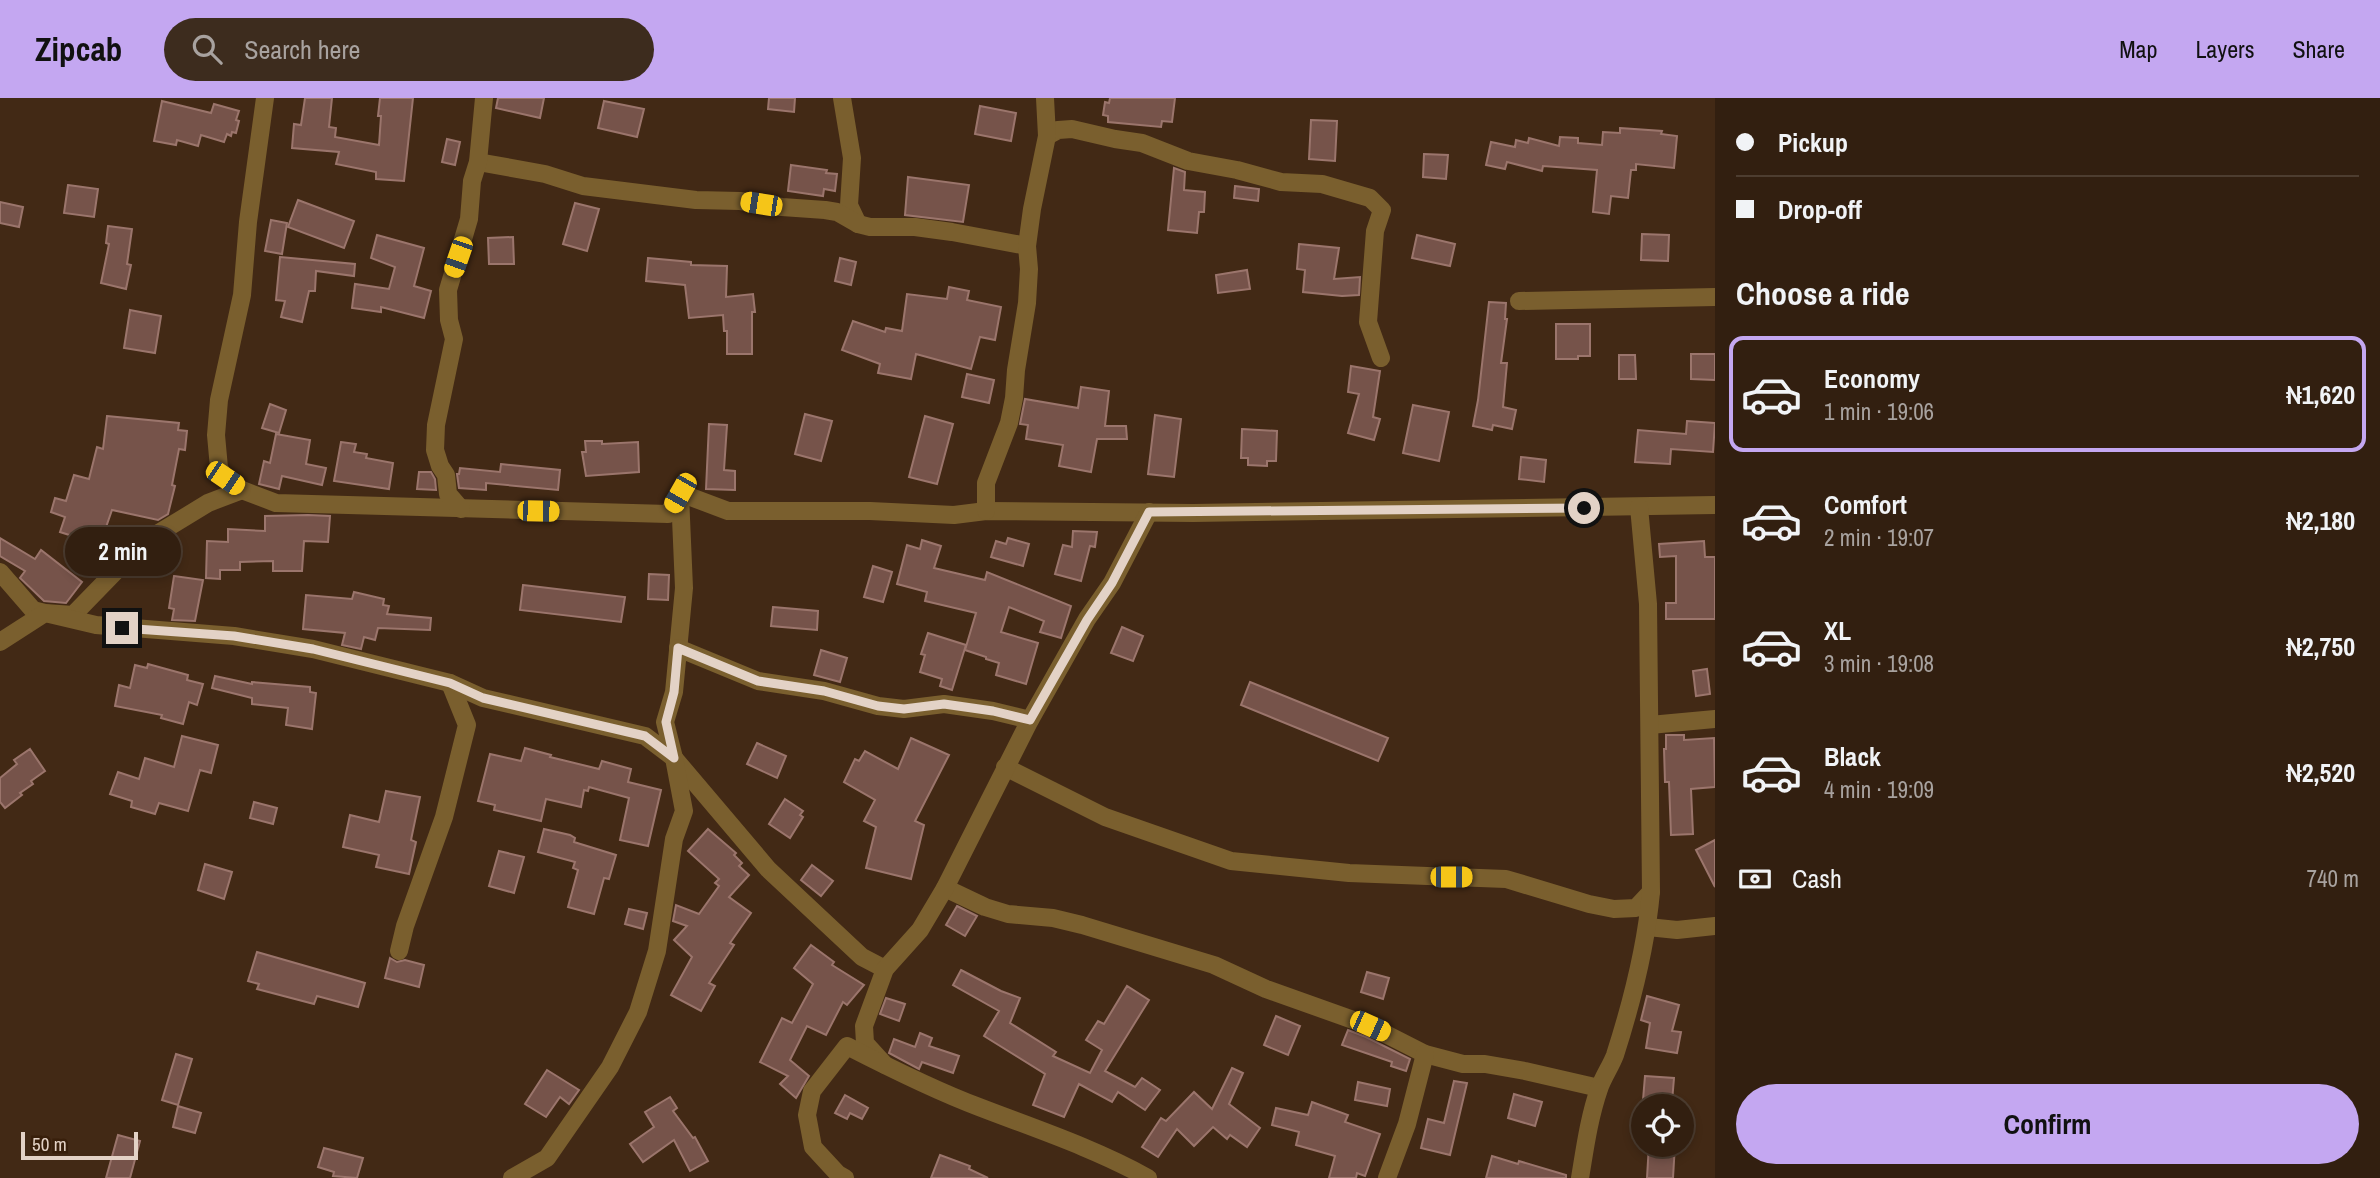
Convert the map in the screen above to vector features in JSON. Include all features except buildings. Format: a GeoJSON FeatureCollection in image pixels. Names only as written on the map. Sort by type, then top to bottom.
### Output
{"type":"FeatureCollection","features":[{"type":"Feature","properties":{"kind":"street"},"geometry":{"type":"LineString","coordinates":[[265,98],[248,222],[243,295],[219,400],[216,435],[219,468],[225,478],[242,490],[276,503],[668,514],[680,493]]}},
{"type":"Feature","properties":{"kind":"street"},"geometry":{"type":"LineString","coordinates":[[461,509],[448,494],[446,475],[435,450],[436,425],[454,339],[449,320],[448,290],[469,219],[484,98]]}},
{"type":"Feature","properties":{"kind":"street"},"geometry":{"type":"LineString","coordinates":[[842,98],[852,158],[849,205],[858,224]]}},
{"type":"Feature","properties":{"kind":"street"},"geometry":{"type":"LineString","coordinates":[[985,511],[986,483],[1009,423],[1014,398],[1027,303],[1027,246],[1047,136],[1045,98]]}},
{"type":"Feature","properties":{"kind":"street"},"geometry":{"type":"LineString","coordinates":[[1047,136],[1058,130],[1072,129],[1142,143],[1188,161],[1281,182],[1321,184],[1370,198],[1382,210],[1375,231],[1368,322],[1381,358]]}},
{"type":"Feature","properties":{"kind":"street"},"geometry":{"type":"LineString","coordinates":[[478,162],[545,174],[583,186],[696,200],[740,201],[825,210],[870,227],[915,227],[1027,246]]}},
{"type":"Feature","properties":{"kind":"street"},"geometry":{"type":"LineString","coordinates":[[1519,301],[1715,297]]}},
{"type":"Feature","properties":{"kind":"street"},"geometry":{"type":"LineString","coordinates":[[0,642],[45,613],[73,615],[144,542],[208,503],[242,490]]}},
{"type":"Feature","properties":{"kind":"street"},"geometry":{"type":"LineString","coordinates":[[680,493],[728,511],[954,514],[985,511],[1489,510],[1715,505]]}},
{"type":"Feature","properties":{"kind":"street"},"geometry":{"type":"LineString","coordinates":[[512,1178],[547,1158],[610,1067],[638,1012],[657,951],[674,839],[684,811],[666,722],[674,692],[684,588],[680,493]]}},
{"type":"Feature","properties":{"kind":"street"},"geometry":{"type":"LineString","coordinates":[[1580,1178],[1584,1146],[1599,1088],[1614,1058],[1648,927],[1651,892],[1648,604],[1639,507]]}},
{"type":"Feature","properties":{"kind":"street"},"geometry":{"type":"LineString","coordinates":[[885,1065],[865,1043],[864,1026],[885,969],[920,930],[945,888],[1030,720],[1087,620],[1112,583],[1149,512]]}},
{"type":"Feature","properties":{"kind":"street"},"geometry":{"type":"LineString","coordinates":[[0,572],[33,610],[96,625],[234,636],[313,649],[450,683],[483,698],[645,736],[674,758],[768,869],[862,957],[885,969]]}},
{"type":"Feature","properties":{"kind":"street"},"geometry":{"type":"LineString","coordinates":[[678,648],[758,681],[824,691],[878,706],[904,709],[944,704],[1030,720]]}},
{"type":"Feature","properties":{"kind":"street"},"geometry":{"type":"LineString","coordinates":[[398,951],[444,817],[467,725],[450,683]]}},
{"type":"Feature","properties":{"kind":"street"},"geometry":{"type":"LineString","coordinates":[[1650,725],[1715,719]]}},
{"type":"Feature","properties":{"kind":"street"},"geometry":{"type":"LineString","coordinates":[[1005,767],[1105,817],[1231,861],[1349,873],[1507,879],[1614,909],[1636,908],[1651,892]]}},
{"type":"Feature","properties":{"kind":"street"},"geometry":{"type":"LineString","coordinates":[[945,888],[985,907],[1008,914],[1053,918],[1205,962],[1266,989],[1370,1026],[1425,1054],[1463,1064],[1485,1064],[1599,1088]]}},
{"type":"Feature","properties":{"kind":"street"},"geometry":{"type":"LineString","coordinates":[[1648,927],[1677,930],[1715,926]]}},
{"type":"Feature","properties":{"kind":"street"},"geometry":{"type":"LineString","coordinates":[[845,1178],[813,1147],[807,1115],[812,1091],[847,1046],[976,1107],[1032,1126],[1121,1163],[1148,1178]]}},
{"type":"Feature","properties":{"kind":"street"},"geometry":{"type":"LineString","coordinates":[[1387,1178],[1407,1124],[1425,1054]]}},
{"type":"Feature","properties":{"kind":"route"},"geometry":{"type":"LineString","coordinates":[[122,628],[234,636],[313,649],[450,683],[483,698],[645,736],[674,758],[666,722],[674,692],[678,648],[758,681],[824,691],[878,706],[904,709],[944,704],[1030,720],[1087,620],[1112,583],[1149,512],[1584,508]]}}]}
